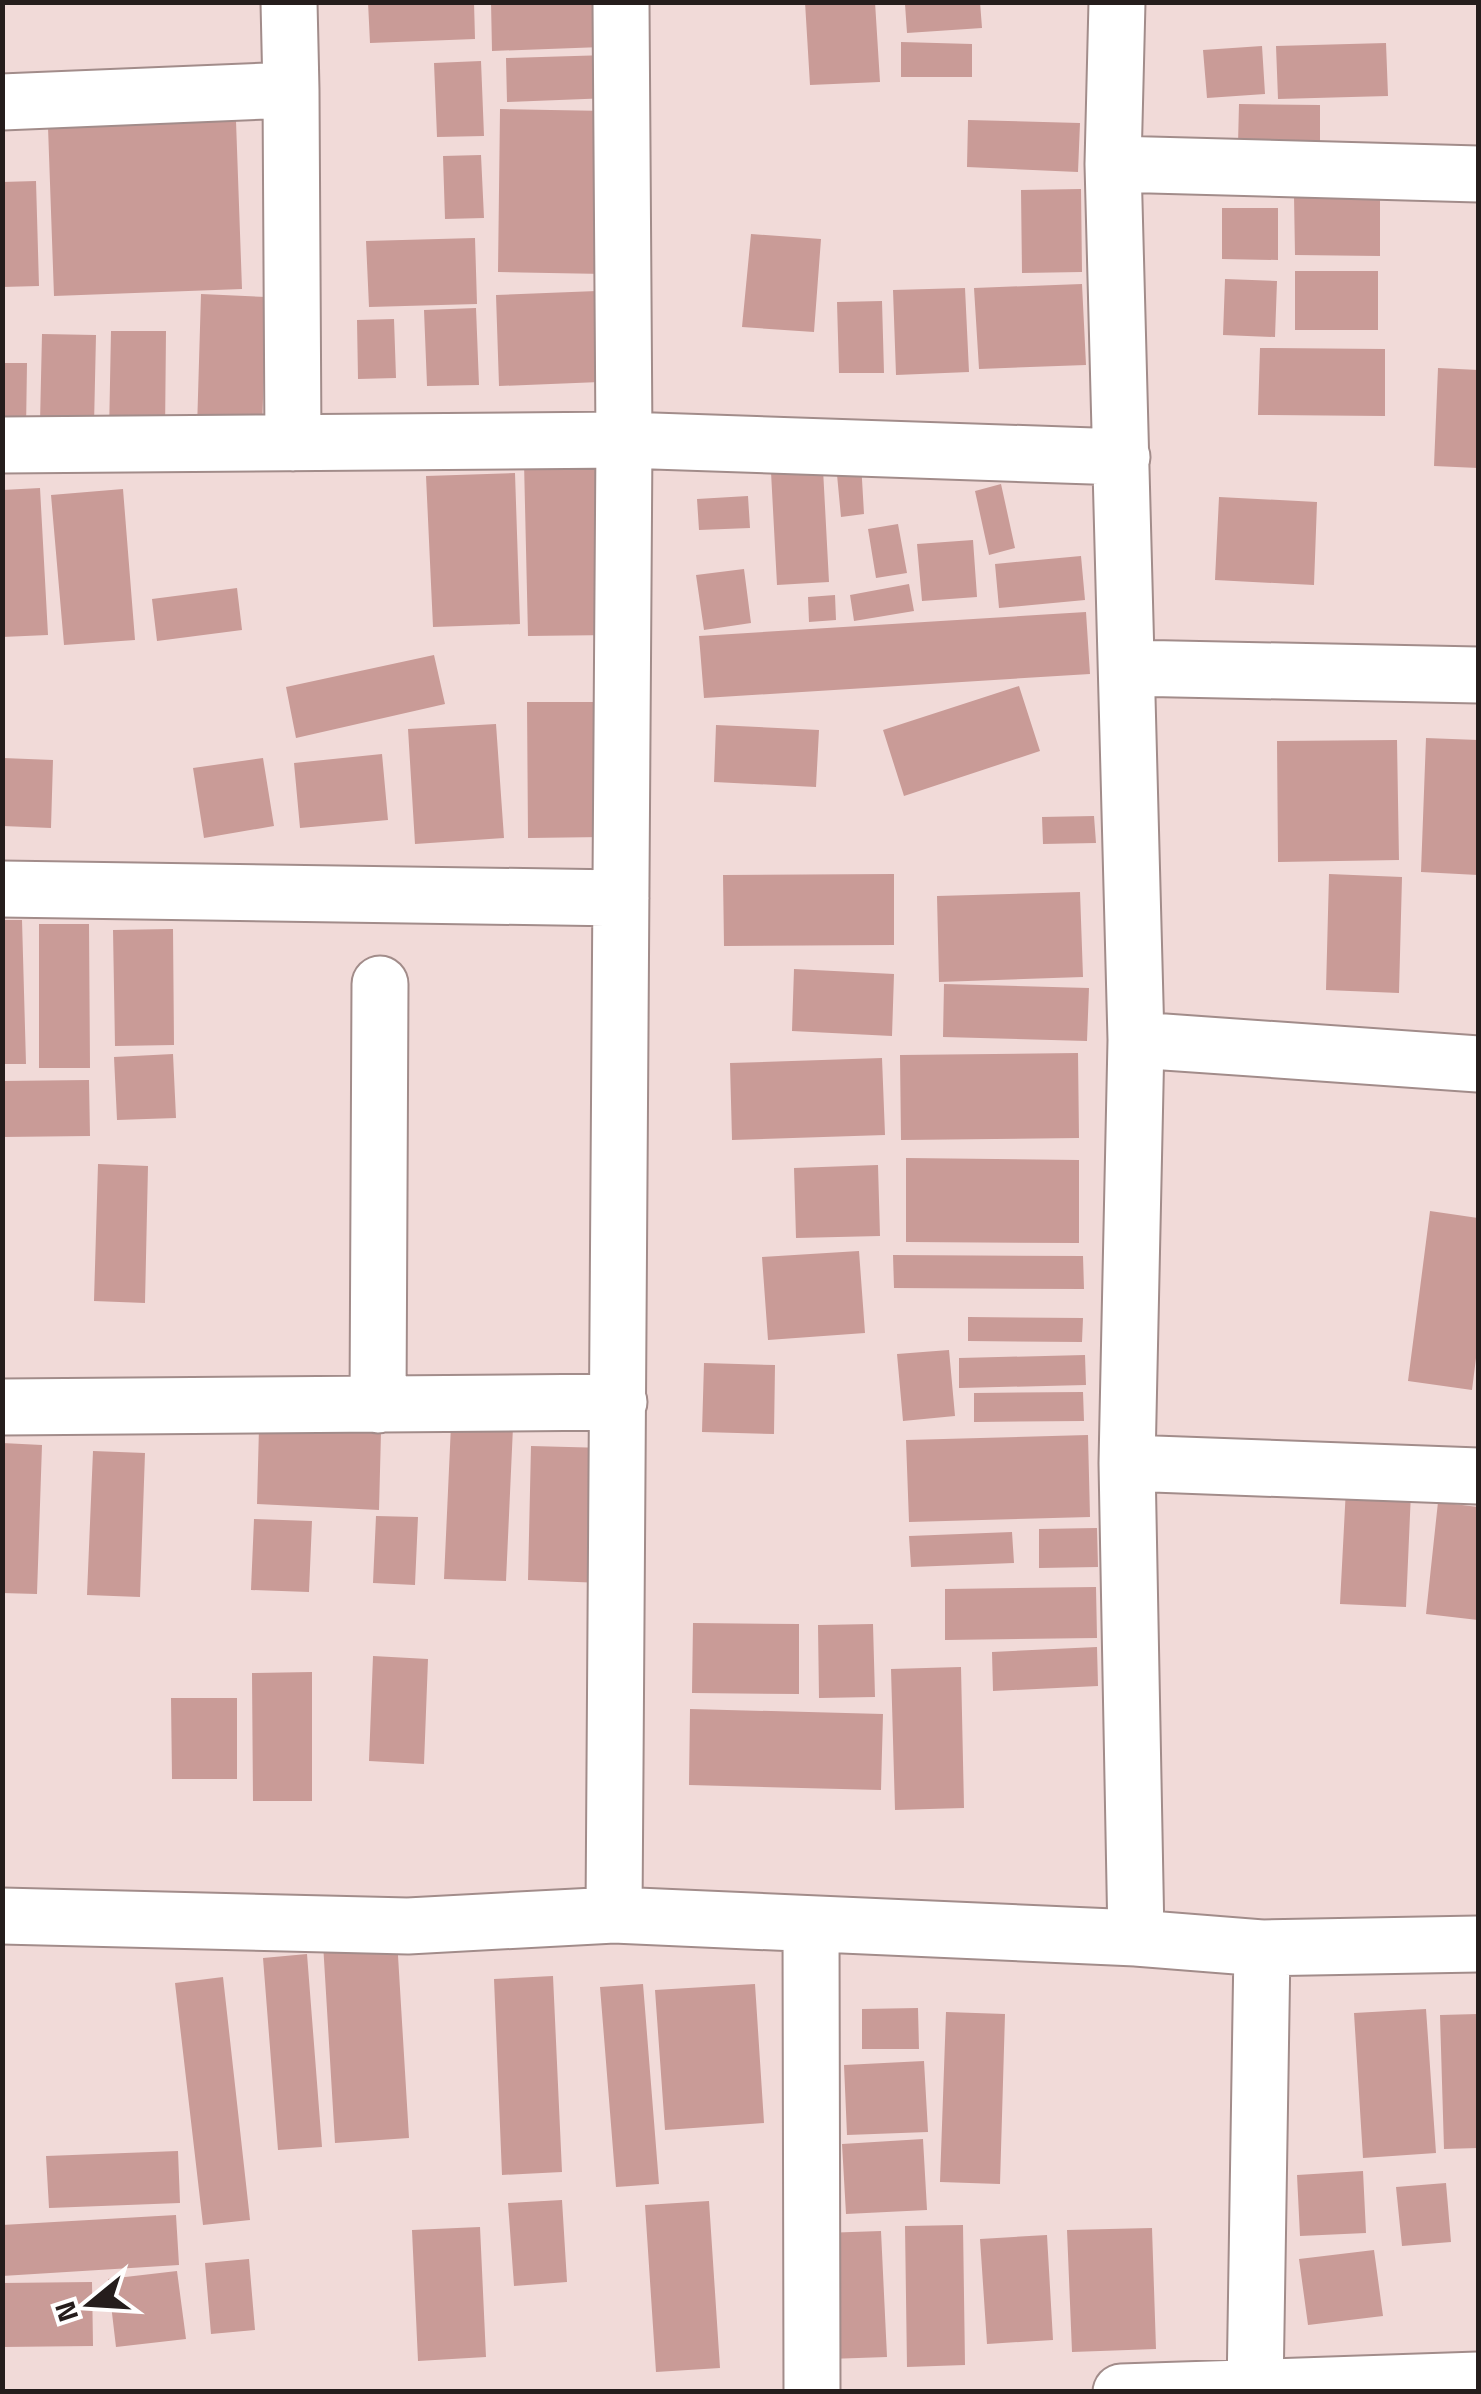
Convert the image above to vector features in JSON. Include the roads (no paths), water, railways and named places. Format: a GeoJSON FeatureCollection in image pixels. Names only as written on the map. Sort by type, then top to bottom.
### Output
{"type":"FeatureCollection","features":[{"type":"Feature","properties":{"kind":"street"},"geometry":{"type":"LineString","coordinates":[[289,2],[292,443]]}},
{"type":"Feature","properties":{"kind":"street"},"geometry":{"type":"LineString","coordinates":[[614,1915],[624,440],[621,2]]}},
{"type":"Feature","properties":{"kind":"street"},"geometry":{"type":"LineString","coordinates":[[1116,2],[1113,164],[1136,1040],[1127,1463],[1136,1938]]}},
{"type":"Feature","properties":{"kind":"street"},"geometry":{"type":"LineString","coordinates":[[2,102],[291,90]]}},
{"type":"Feature","properties":{"kind":"street"},"geometry":{"type":"LineString","coordinates":[[1113,164],[1478,174]]}},
{"type":"Feature","properties":{"kind":"street"},"geometry":{"type":"LineString","coordinates":[[2,445],[624,440],[1122,457]]}},
{"type":"Feature","properties":{"kind":"street"},"geometry":{"type":"LineString","coordinates":[[1127,668],[1478,675]]}},
{"type":"Feature","properties":{"kind":"street"},"geometry":{"type":"LineString","coordinates":[[2,889],[621,898]]}},
{"type":"Feature","properties":{"kind":"street"},"geometry":{"type":"LineString","coordinates":[[378,1404],[380,984]]}},
{"type":"Feature","properties":{"kind":"street"},"geometry":{"type":"LineString","coordinates":[[1136,1040],[1478,1064]]}},
{"type":"Feature","properties":{"kind":"street"},"geometry":{"type":"LineString","coordinates":[[2,1407],[619,1402]]}},
{"type":"Feature","properties":{"kind":"street"},"geometry":{"type":"LineString","coordinates":[[1127,1463],[1478,1476]]}},
{"type":"Feature","properties":{"kind":"street"},"geometry":{"type":"LineString","coordinates":[[2,1916],[408,1926],[614,1915],[1136,1938],[1262,1948],[1478,1944]]}},
{"type":"Feature","properties":{"kind":"street"},"geometry":{"type":"LineString","coordinates":[[810,1924],[812,2392]]}},
{"type":"Feature","properties":{"kind":"street"},"geometry":{"type":"LineString","coordinates":[[1255,2388],[1262,1948]]}},
{"type":"Feature","properties":{"kind":"street"},"geometry":{"type":"LineString","coordinates":[[1121,2392],[1478,2380]]}}]}
